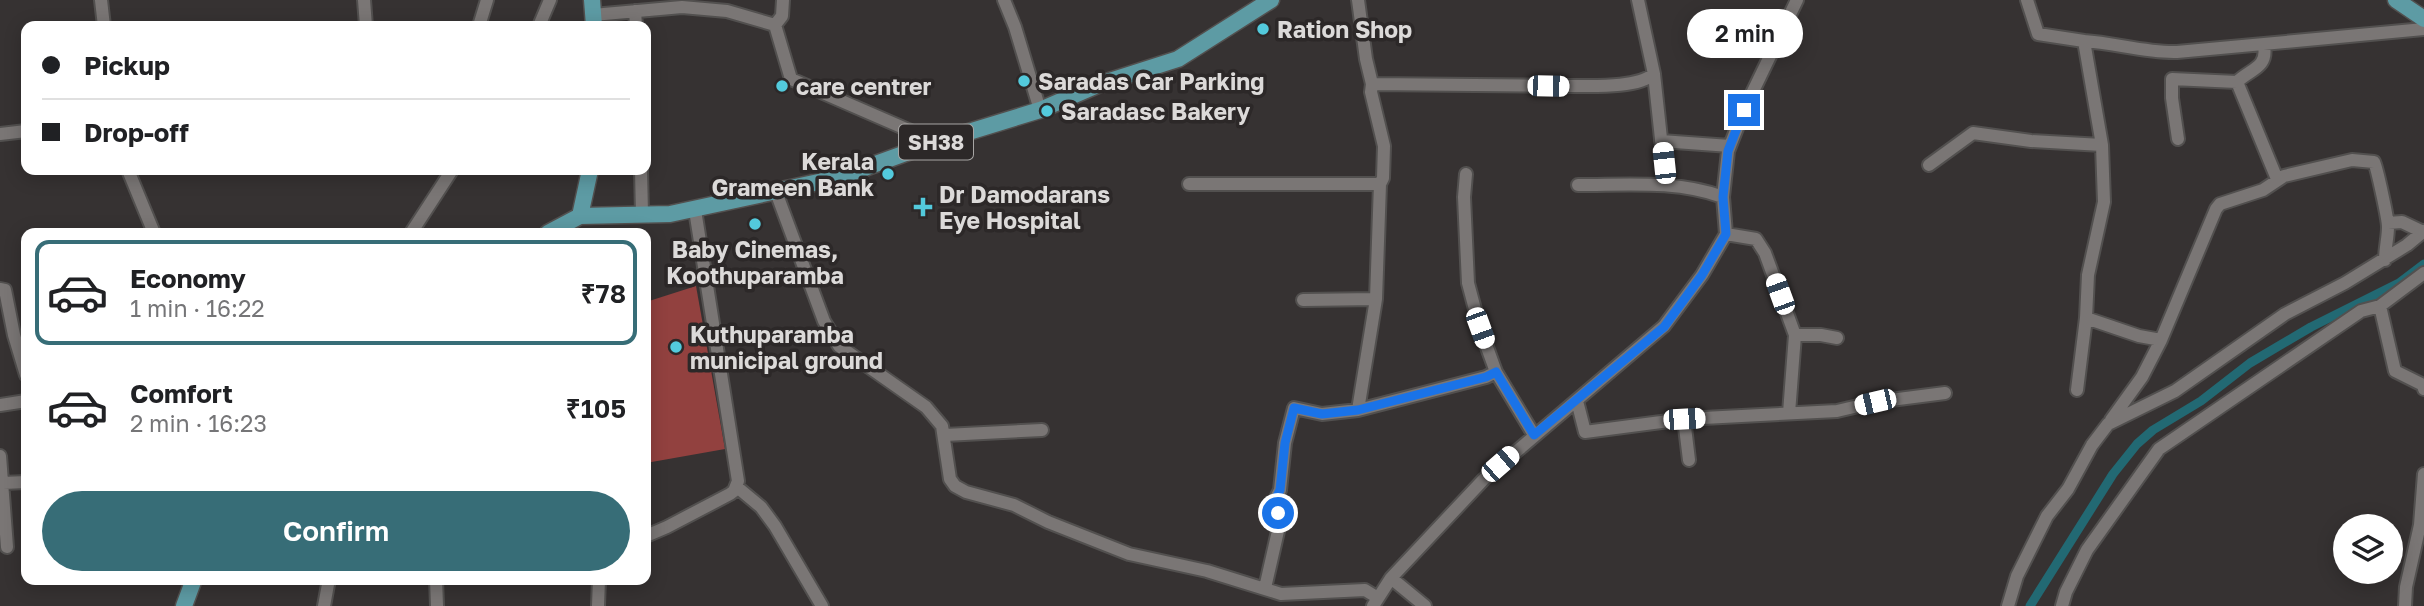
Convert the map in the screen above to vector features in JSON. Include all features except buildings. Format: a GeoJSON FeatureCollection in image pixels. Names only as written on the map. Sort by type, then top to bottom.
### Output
{"type":"FeatureCollection","features":[{"type":"Feature","properties":{"kind":"main road"},"geometry":{"type":"LineString","coordinates":[[2396,0],[2424,19]]}},
{"type":"Feature","properties":{"kind":"main road","name":"SH38"},"geometry":{"type":"LineString","coordinates":[[580,216],[695,211],[837,178],[936,142],[1040,110],[1100,84],[1178,59],[1264,2]]}},
{"type":"Feature","properties":{"kind":"main road"},"geometry":{"type":"LineString","coordinates":[[558,228],[580,216],[589,175]]}},
{"type":"Feature","properties":{"kind":"main road"},"geometry":{"type":"LineString","coordinates":[[184,606],[192,585]]}},
{"type":"Feature","properties":{"kind":"street"},"geometry":{"type":"LineString","coordinates":[[101,0],[103,21]]}},
{"type":"Feature","properties":{"kind":"street"},"geometry":{"type":"LineString","coordinates":[[364,0],[366,21]]}},
{"type":"Feature","properties":{"kind":"street"},"geometry":{"type":"LineString","coordinates":[[481,21],[487,0]]}},
{"type":"Feature","properties":{"kind":"street"},"geometry":{"type":"LineString","coordinates":[[541,21],[550,0]]}},
{"type":"Feature","properties":{"kind":"street"},"geometry":{"type":"LineString","coordinates":[[775,25],[782,16],[783,0]]}},
{"type":"Feature","properties":{"kind":"street"},"geometry":{"type":"LineString","coordinates":[[1004,0],[1040,110]]}},
{"type":"Feature","properties":{"kind":"street"},"geometry":{"type":"LineString","coordinates":[[1358,410],[1376,299],[1384,146],[1371,92],[1359,0]]}},
{"type":"Feature","properties":{"kind":"street"},"geometry":{"type":"LineString","coordinates":[[1638,0],[1654,74],[1666,185]]}},
{"type":"Feature","properties":{"kind":"street"},"geometry":{"type":"LineString","coordinates":[[776,192],[824,321],[839,346],[926,407],[943,426],[950,480],[955,486],[966,492],[1014,505],[1048,522],[1129,554],[1207,571],[1288,594],[1365,590],[1375,602],[1391,579],[1484,479],[1664,327],[1702,275],[1726,234],[1723,197],[1730,146],[1744,110],[1797,0]]}},
{"type":"Feature","properties":{"kind":"street"},"geometry":{"type":"LineString","coordinates":[[2027,0],[2038,34],[2110,43],[2153,53],[2264,46],[2424,29]]}},
{"type":"Feature","properties":{"kind":"street"},"geometry":{"type":"LineString","coordinates":[[593,14],[681,7],[727,11],[775,25]]}},
{"type":"Feature","properties":{"kind":"street"},"geometry":{"type":"LineString","coordinates":[[635,12],[636,21]]}},
{"type":"Feature","properties":{"kind":"street"},"geometry":{"type":"LineString","coordinates":[[775,25],[791,79],[936,142]]}},
{"type":"Feature","properties":{"kind":"street"},"geometry":{"type":"LineString","coordinates":[[2077,390],[2086,318],[2088,275],[2104,202],[2102,145],[2084,41]]}},
{"type":"Feature","properties":{"kind":"street"},"geometry":{"type":"LineString","coordinates":[[2178,139],[2172,79],[2237,82],[2261,66],[2264,46]]}},
{"type":"Feature","properties":{"kind":"street"},"geometry":{"type":"LineString","coordinates":[[1372,84],[1603,86],[1646,80],[1654,74]]}},
{"type":"Feature","properties":{"kind":"street"},"geometry":{"type":"LineString","coordinates":[[2237,82],[2277,179]]}},
{"type":"Feature","properties":{"kind":"street"},"geometry":{"type":"LineString","coordinates":[[0,134],[21,132]]}},
{"type":"Feature","properties":{"kind":"street"},"geometry":{"type":"LineString","coordinates":[[1928,165],[1973,133],[2031,141],[2102,145]]}},
{"type":"Feature","properties":{"kind":"street"},"geometry":{"type":"LineString","coordinates":[[1661,141],[1730,146]]}},
{"type":"Feature","properties":{"kind":"street"},"geometry":{"type":"LineString","coordinates":[[2008,606],[2017,576],[2047,516],[2067,489],[2092,445],[2142,377],[2161,340],[2220,204],[2263,190],[2277,179],[2294,173],[2352,160],[2374,162],[2378,170],[2388,223],[2385,260]]}},
{"type":"Feature","properties":{"kind":"street"},"geometry":{"type":"LineString","coordinates":[[1466,174],[1464,197],[1468,283],[1496,372],[1534,435]]}},
{"type":"Feature","properties":{"kind":"street"},"geometry":{"type":"LineString","coordinates":[[130,175],[152,228]]}},
{"type":"Feature","properties":{"kind":"street"},"geometry":{"type":"LineString","coordinates":[[414,228],[449,175]]}},
{"type":"Feature","properties":{"kind":"street"},"geometry":{"type":"LineString","coordinates":[[642,175],[642,214]]}},
{"type":"Feature","properties":{"kind":"street"},"geometry":{"type":"LineString","coordinates":[[1189,184],[1380,184]]}},
{"type":"Feature","properties":{"kind":"street"},"geometry":{"type":"LineString","coordinates":[[1578,185],[1666,185],[1704,190],[1723,197]]}},
{"type":"Feature","properties":{"kind":"street"},"geometry":{"type":"LineString","coordinates":[[651,534],[719,500],[737,487],[695,211]]}},
{"type":"Feature","properties":{"kind":"street"},"geometry":{"type":"LineString","coordinates":[[2388,223],[2402,222],[2424,231]]}},
{"type":"Feature","properties":{"kind":"street"},"geometry":{"type":"LineString","coordinates":[[2108,424],[2175,391],[2285,314],[2385,260],[2424,231]]}},
{"type":"Feature","properties":{"kind":"street"},"geometry":{"type":"LineString","coordinates":[[1726,234],[1756,239],[1765,253],[1795,335],[1789,413]]}},
{"type":"Feature","properties":{"kind":"street"},"geometry":{"type":"LineString","coordinates":[[2062,606],[2087,550],[2159,449],[2361,312],[2380,306],[2424,273]]}},
{"type":"Feature","properties":{"kind":"street"},"geometry":{"type":"LineString","coordinates":[[0,289],[5,290],[21,358]]}},
{"type":"Feature","properties":{"kind":"street"},"geometry":{"type":"LineString","coordinates":[[1303,300],[1376,299]]}},
{"type":"Feature","properties":{"kind":"street"},"geometry":{"type":"LineString","coordinates":[[2380,306],[2395,372],[2424,389]]}},
{"type":"Feature","properties":{"kind":"street"},"geometry":{"type":"LineString","coordinates":[[2086,318],[2161,340]]}},
{"type":"Feature","properties":{"kind":"street"},"geometry":{"type":"LineString","coordinates":[[1795,335],[1838,338]]}},
{"type":"Feature","properties":{"kind":"street"},"geometry":{"type":"LineString","coordinates":[[1265,588],[1278,531],[1277,496],[1285,443],[1294,408],[1322,414],[1358,410],[1486,377],[1496,372]]}},
{"type":"Feature","properties":{"kind":"street"},"geometry":{"type":"LineString","coordinates":[[1577,401],[1585,432],[1684,419],[1837,411],[1875,402],[1945,393]]}},
{"type":"Feature","properties":{"kind":"street"},"geometry":{"type":"LineString","coordinates":[[0,405],[21,402]]}},
{"type":"Feature","properties":{"kind":"street"},"geometry":{"type":"LineString","coordinates":[[1684,419],[1689,460]]}},
{"type":"Feature","properties":{"kind":"street"},"geometry":{"type":"LineString","coordinates":[[945,435],[1042,430]]}},
{"type":"Feature","properties":{"kind":"street"},"geometry":{"type":"LineString","coordinates":[[0,456],[7,547]]}},
{"type":"Feature","properties":{"kind":"street"},"geometry":{"type":"LineString","coordinates":[[2405,606],[2406,587],[2420,525],[2424,474]]}},
{"type":"Feature","properties":{"kind":"street"},"geometry":{"type":"LineString","coordinates":[[3,483],[21,482]]}},
{"type":"Feature","properties":{"kind":"street"},"geometry":{"type":"LineString","coordinates":[[737,487],[761,507],[775,526],[822,606]]}},
{"type":"Feature","properties":{"kind":"street"},"geometry":{"type":"LineString","coordinates":[[1391,579],[1425,606]]}},
{"type":"Feature","properties":{"kind":"street"},"geometry":{"type":"LineString","coordinates":[[324,606],[328,585]]}},
{"type":"Feature","properties":{"kind":"street"},"geometry":{"type":"LineString","coordinates":[[436,585],[437,606]]}},
{"type":"Feature","properties":{"kind":"street"},"geometry":{"type":"LineString","coordinates":[[598,606],[599,585]]}},
{"type":"Feature","properties":{"kind":"shaded area","name":"Kuthuparamba municipal ground"},"geometry":{"type":"Polygon","coordinates":[[[696,286],[725,449],[651,462],[651,300],[696,286]]]}},
{"type":"Feature","properties":{"kind":"waterway"},"geometry":{"type":"LineString","coordinates":[[2030,606],[2113,474],[2137,444],[2153,430],[2201,401],[2250,363],[2311,327],[2399,283],[2424,264]]}},
{"type":"Feature","properties":{"kind":"place","name":"Ration Shop"},"geometry":{"type":"Point","coordinates":[1263,29]}},
{"type":"Feature","properties":{"kind":"place","name":"Saradas Car Parking"},"geometry":{"type":"Point","coordinates":[1024,81]}},
{"type":"Feature","properties":{"kind":"place","name":"care centrer"},"geometry":{"type":"Point","coordinates":[782,86]}},
{"type":"Feature","properties":{"kind":"place","name":"Saradasc Bakery"},"geometry":{"type":"Point","coordinates":[1047,111]}},
{"type":"Feature","properties":{"kind":"place","name":"Kerala Grameen Bank"},"geometry":{"type":"Point","coordinates":[888,174]}},
{"type":"Feature","properties":{"kind":"place","name":"Dr Damodarans Eye Hospital"},"geometry":{"type":"Point","coordinates":[923,207]}},
{"type":"Feature","properties":{"kind":"place","name":"Baby Cinemas, Koothuparamba"},"geometry":{"type":"Point","coordinates":[755,224]}},
{"type":"Feature","properties":{"kind":"place","name":"Kuthuparamba municipal ground"},"geometry":{"type":"Point","coordinates":[676,347]}},
{"type":"Feature","properties":{"kind":"route"},"geometry":{"type":"LineString","coordinates":[[1278,513],[1277,496],[1285,443],[1294,408],[1322,414],[1387,405],[1496,372],[1534,435],[1664,327],[1702,275],[1726,234],[1723,197],[1728,151],[1744,110]]}}]}
